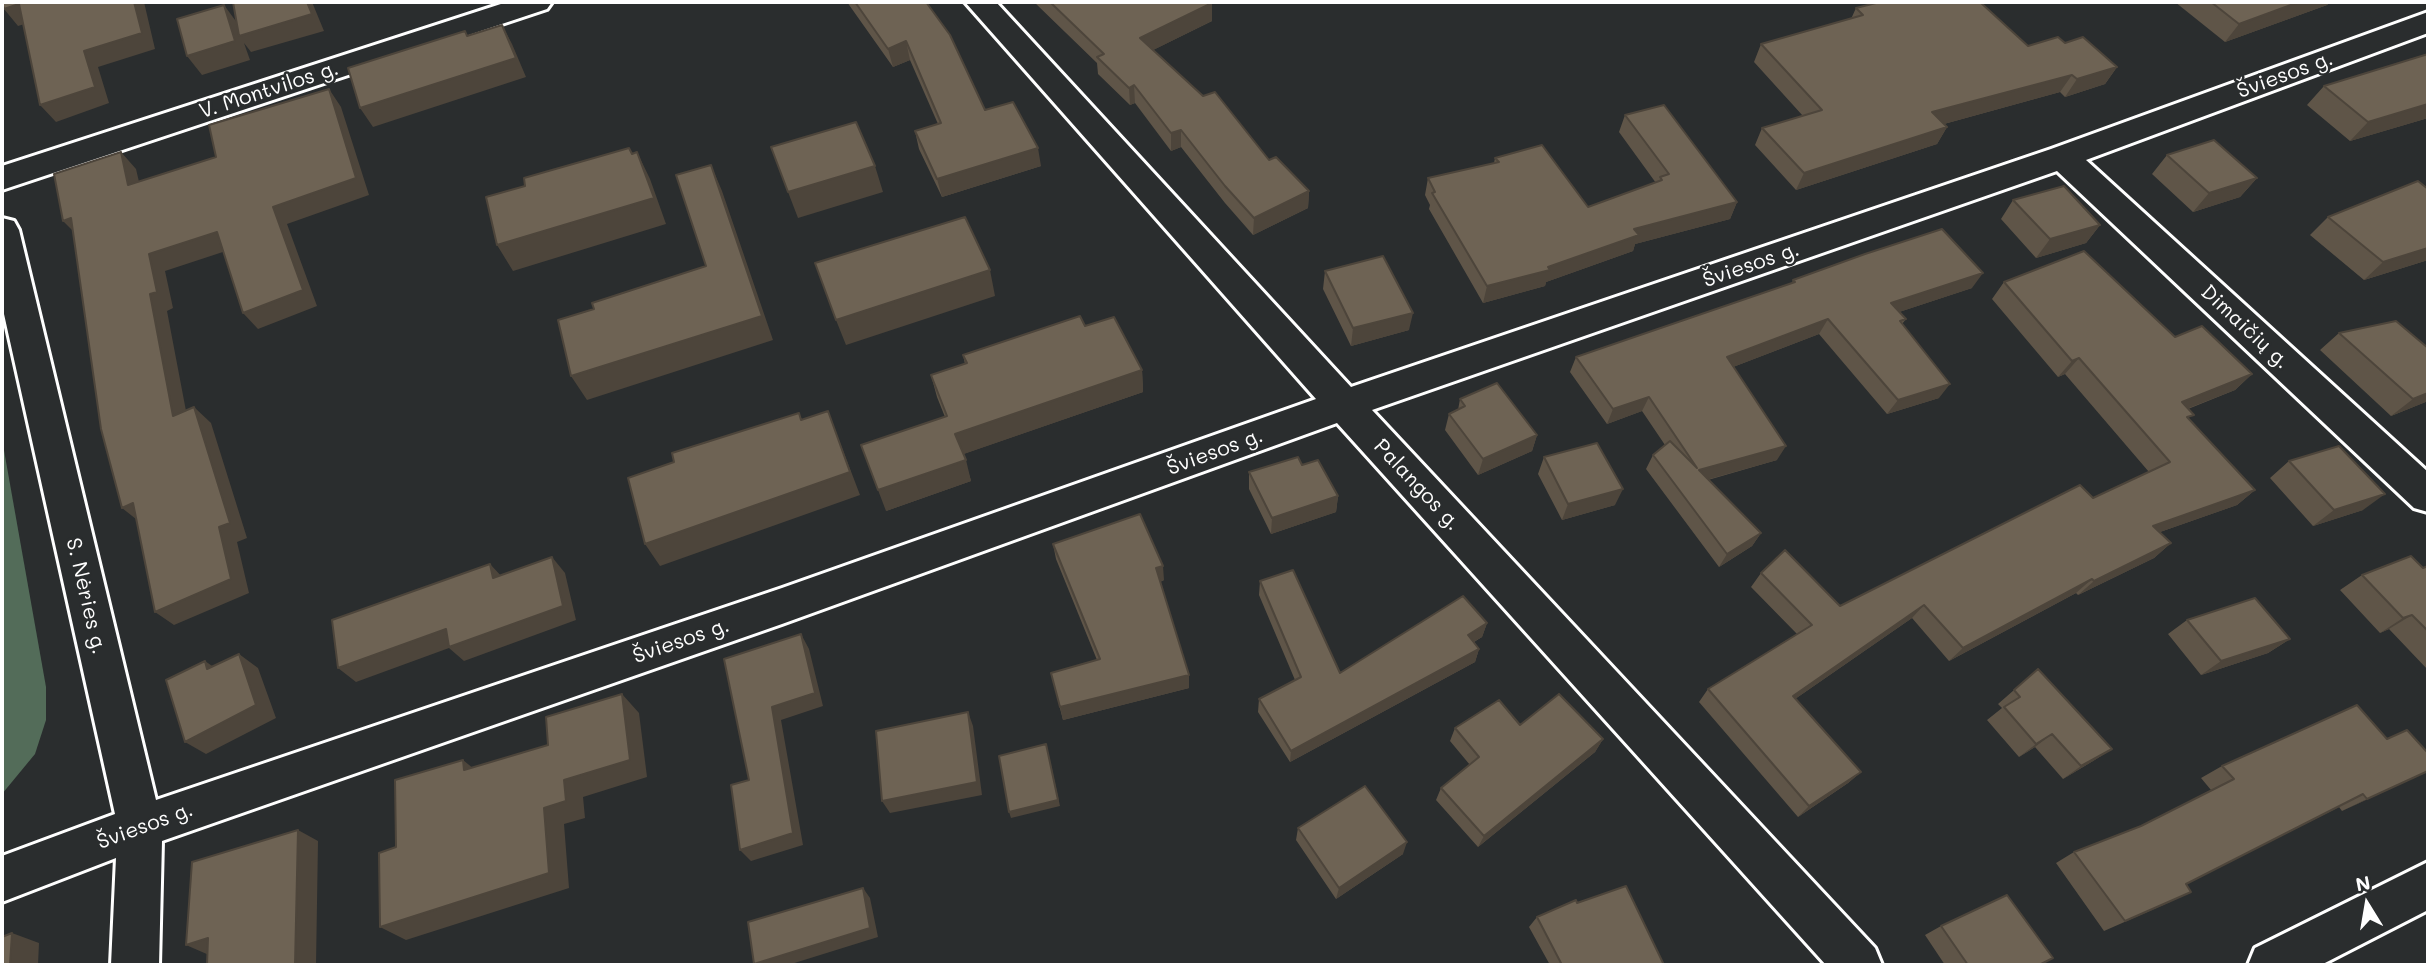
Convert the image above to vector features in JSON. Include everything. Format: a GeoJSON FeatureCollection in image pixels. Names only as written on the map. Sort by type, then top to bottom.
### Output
{"type":"FeatureCollection","features":[{"type":"Feature","properties":{"kind":"street","name":"V. Montvilos g."},"geometry":{"type":"LineString","coordinates":[[2,178],[537,2]]}},
{"type":"Feature","properties":{"kind":"street","name":"Palangos g."},"geometry":{"type":"LineString","coordinates":[[980,2],[1344,405],[1858,965]]}},
{"type":"Feature","properties":{"kind":"street","name":"Šviesos g."},"geometry":{"type":"LineString","coordinates":[[2,879],[139,827],[782,606],[1344,405],[2062,157],[2428,22]]}},
{"type":"Feature","properties":{"kind":"street","name":"Dimaičių g."},"geometry":{"type":"LineString","coordinates":[[2062,157],[2428,496]]}},
{"type":"Feature","properties":{"kind":"street","name":"S. Nėries g."},"geometry":{"type":"LineString","coordinates":[[2,230],[139,827],[135,965]]}},
{"type":"Feature","properties":{"kind":"street"},"geometry":{"type":"LineString","coordinates":[[2272,965],[2428,885]]}},
{"type":"Feature","properties":{"kind":"green space"},"geometry":{"type":"Polygon","coordinates":[[[2,439],[46,687],[46,720],[35,754],[2,794],[2,439]]]}},
{"type":"Feature","properties":{"kind":"building"},"geometry":{"type":"Polygon","coordinates":[[[2,2],[134,2],[142,33],[84,51],[95,87],[40,105],[19,4],[4,9],[2,2]]]}},
{"type":"Feature","properties":{"kind":"building"},"geometry":{"type":"Polygon","coordinates":[[[233,2],[307,2],[312,14],[239,36],[233,2]]]}},
{"type":"Feature","properties":{"kind":"building"},"geometry":{"type":"Polygon","coordinates":[[[855,2],[926,2],[950,35],[985,110],[1013,102],[1038,148],[937,179],[915,131],[941,123],[906,41],[888,49],[855,2]]]}},
{"type":"Feature","properties":{"kind":"building"},"geometry":{"type":"Polygon","coordinates":[[[1050,2],[1212,3],[1140,38],[1203,96],[1215,92],[1269,160],[1276,157],[1309,191],[1254,218],[1181,130],[1171,133],[1134,85],[1129,88],[1097,57],[1104,54],[1050,2]]]}},
{"type":"Feature","properties":{"kind":"building"},"geometry":{"type":"Polygon","coordinates":[[[1880,2],[1980,2],[2028,46],[2058,37],[2065,43],[2083,37],[2117,67],[2077,79],[2072,75],[1932,112],[1947,127],[1804,173],[1762,128],[1822,110],[1761,44],[1863,15],[1856,8],[1880,2]]]}},
{"type":"Feature","properties":{"kind":"building"},"geometry":{"type":"Polygon","coordinates":[[[2211,2],[2299,2],[2239,24],[2211,2]]]}},
{"type":"Feature","properties":{"kind":"building"},"geometry":{"type":"Polygon","coordinates":[[[224,5],[235,41],[187,56],[177,19],[224,5]]]}},
{"type":"Feature","properties":{"kind":"building"},"geometry":{"type":"Polygon","coordinates":[[[502,25],[516,58],[360,108],[348,68],[465,31],[467,36],[502,25]]]}},
{"type":"Feature","properties":{"kind":"building"},"geometry":{"type":"Polygon","coordinates":[[[2428,54],[2428,104],[2368,122],[2324,86],[2428,54]]]}},
{"type":"Feature","properties":{"kind":"building"},"geometry":{"type":"Polygon","coordinates":[[[329,89],[356,178],[273,207],[303,290],[243,313],[217,232],[149,254],[157,292],[150,294],[173,416],[194,407],[230,523],[219,527],[231,579],[155,612],[133,503],[122,508],[101,429],[71,218],[63,221],[54,174],[121,152],[128,185],[216,157],[209,125],[329,89]]]}},
{"type":"Feature","properties":{"kind":"building"},"geometry":{"type":"Polygon","coordinates":[[[1664,105],[1737,202],[1634,229],[1639,235],[1548,267],[1550,270],[1487,286],[1432,193],[1435,192],[1428,178],[1499,162],[1495,158],[1542,145],[1588,207],[1662,180],[1660,177],[1669,174],[1625,115],[1664,105]]]}},
{"type":"Feature","properties":{"kind":"building"},"geometry":{"type":"Polygon","coordinates":[[[856,122],[875,166],[788,192],[771,147],[856,122]]]}},
{"type":"Feature","properties":{"kind":"building"},"geometry":{"type":"Polygon","coordinates":[[[2214,140],[2257,178],[2209,193],[2167,155],[2214,140]]]}},
{"type":"Feature","properties":{"kind":"building"},"geometry":{"type":"Polygon","coordinates":[[[629,148],[632,154],[637,152],[654,198],[497,245],[486,197],[525,186],[524,178],[629,148]]]}},
{"type":"Feature","properties":{"kind":"building"},"geometry":{"type":"Polygon","coordinates":[[[711,165],[762,316],[571,376],[558,320],[594,309],[592,303],[706,266],[676,175],[711,165]]]}},
{"type":"Feature","properties":{"kind":"building"},"geometry":{"type":"Polygon","coordinates":[[[2418,181],[2428,189],[2428,248],[2383,262],[2328,217],[2418,181]]]}},
{"type":"Feature","properties":{"kind":"building"},"geometry":{"type":"Polygon","coordinates":[[[2064,186],[2100,225],[2050,239],[2013,200],[2064,186]]]}},
{"type":"Feature","properties":{"kind":"building"},"geometry":{"type":"Polygon","coordinates":[[[965,217],[990,270],[836,320],[815,263],[965,217]]]}},
{"type":"Feature","properties":{"kind":"building"},"geometry":{"type":"Polygon","coordinates":[[[1942,229],[1983,273],[1891,303],[1906,319],[1900,321],[1950,384],[1898,400],[1828,319],[1727,357],[1786,446],[1699,470],[1761,533],[1727,554],[1653,455],[1670,441],[1697,468],[1649,397],[1613,409],[1576,357],[1942,229]]]}},
{"type":"Feature","properties":{"kind":"building"},"geometry":{"type":"Polygon","coordinates":[[[2084,251],[2175,337],[2202,326],[2252,374],[2182,402],[2194,415],[2187,417],[2255,490],[2153,526],[2171,543],[2094,581],[2092,579],[1963,648],[1924,605],[1793,696],[1861,772],[1809,806],[1708,689],[1812,625],[1761,573],[1785,550],[1840,606],[2080,485],[2093,498],[2170,462],[2079,358],[2072,361],[2004,282],[2084,251]]]}},
{"type":"Feature","properties":{"kind":"building"},"geometry":{"type":"Polygon","coordinates":[[[1383,256],[1413,313],[1353,328],[1325,271],[1383,256]]]}},
{"type":"Feature","properties":{"kind":"building"},"geometry":{"type":"Polygon","coordinates":[[[1080,316],[1085,326],[1114,317],[1142,370],[955,434],[966,460],[878,490],[861,445],[947,416],[931,375],[967,363],[963,355],[1080,316]]]}},
{"type":"Feature","properties":{"kind":"building"},"geometry":{"type":"Polygon","coordinates":[[[2396,321],[2428,348],[2428,393],[2413,399],[2339,333],[2396,321]]]}},
{"type":"Feature","properties":{"kind":"building"},"geometry":{"type":"Polygon","coordinates":[[[1497,383],[1537,435],[1483,459],[1449,414],[1465,406],[1460,399],[1497,383]]]}},
{"type":"Feature","properties":{"kind":"building"},"geometry":{"type":"Polygon","coordinates":[[[828,411],[850,472],[645,544],[628,478],[674,462],[672,453],[799,413],[801,420],[828,411]]]}},
{"type":"Feature","properties":{"kind":"building"},"geometry":{"type":"Polygon","coordinates":[[[1597,443],[1623,489],[1568,504],[1544,457],[1597,443]]]}},
{"type":"Feature","properties":{"kind":"building"},"geometry":{"type":"Polygon","coordinates":[[[2339,446],[2385,494],[2334,510],[2289,461],[2339,446]]]}},
{"type":"Feature","properties":{"kind":"building"},"geometry":{"type":"Polygon","coordinates":[[[1298,457],[1302,465],[1318,460],[1338,496],[1272,518],[1249,472],[1298,457]]]}},
{"type":"Feature","properties":{"kind":"building"},"geometry":{"type":"Polygon","coordinates":[[[1140,514],[1163,566],[1156,568],[1189,675],[1060,707],[1051,673],[1100,659],[1053,544],[1140,514]]]}},
{"type":"Feature","properties":{"kind":"building"},"geometry":{"type":"Polygon","coordinates":[[[2411,556],[2423,568],[2428,566],[2428,631],[2412,615],[2403,618],[2362,575],[2411,556]]]}},
{"type":"Feature","properties":{"kind":"building"},"geometry":{"type":"Polygon","coordinates":[[[552,557],[563,606],[449,647],[446,629],[338,668],[332,620],[490,564],[493,578],[552,557]]]}},
{"type":"Feature","properties":{"kind":"building"},"geometry":{"type":"Polygon","coordinates":[[[1293,570],[1340,673],[1463,596],[1487,623],[1468,635],[1479,649],[1291,751],[1259,699],[1301,677],[1260,581],[1293,570]]]}},
{"type":"Feature","properties":{"kind":"building"},"geometry":{"type":"Polygon","coordinates":[[[2255,598],[2290,639],[2221,661],[2187,620],[2255,598]]]}},
{"type":"Feature","properties":{"kind":"building"},"geometry":{"type":"Polygon","coordinates":[[[801,634],[815,693],[772,707],[793,833],[740,850],[731,785],[749,780],[724,659],[801,634]]]}},
{"type":"Feature","properties":{"kind":"building"},"geometry":{"type":"Polygon","coordinates":[[[239,654],[256,705],[185,742],[166,680],[205,661],[207,669],[239,654]]]}},
{"type":"Feature","properties":{"kind":"building"},"geometry":{"type":"Polygon","coordinates":[[[2038,669],[2112,749],[2081,766],[2052,734],[2036,744],[2004,707],[2020,697],[2014,690],[2038,669]]]}},
{"type":"Feature","properties":{"kind":"building"},"geometry":{"type":"Polygon","coordinates":[[[622,694],[630,760],[564,780],[566,801],[544,808],[549,873],[380,927],[379,853],[396,847],[395,780],[463,760],[464,770],[548,745],[546,717],[622,694]]]}},
{"type":"Feature","properties":{"kind":"building"},"geometry":{"type":"Polygon","coordinates":[[[1559,694],[1603,739],[1484,836],[1441,788],[1479,757],[1455,728],[1499,700],[1520,725],[1559,694]]]}},
{"type":"Feature","properties":{"kind":"building"},"geometry":{"type":"Polygon","coordinates":[[[2357,705],[2387,739],[2407,730],[2428,753],[2428,771],[2367,799],[2363,794],[2186,884],[2191,892],[2125,921],[2074,852],[2141,826],[2234,779],[2222,766],[2357,705]]]}},
{"type":"Feature","properties":{"kind":"building"},"geometry":{"type":"Polygon","coordinates":[[[968,712],[977,782],[882,801],[876,731],[968,712]]]}},
{"type":"Feature","properties":{"kind":"building"},"geometry":{"type":"Polygon","coordinates":[[[1046,744],[1058,800],[1009,812],[999,756],[1046,744]]]}},
{"type":"Feature","properties":{"kind":"building"},"geometry":{"type":"Polygon","coordinates":[[[1365,786],[1407,842],[1339,888],[1298,828],[1365,786]]]}},
{"type":"Feature","properties":{"kind":"building"},"geometry":{"type":"Polygon","coordinates":[[[298,830],[295,965],[207,965],[208,938],[186,945],[192,862],[298,830]]]}},
{"type":"Feature","properties":{"kind":"building"},"geometry":{"type":"Polygon","coordinates":[[[1626,886],[1664,965],[1562,965],[1537,917],[1576,900],[1577,903],[1626,886]]]}},
{"type":"Feature","properties":{"kind":"building"},"geometry":{"type":"Polygon","coordinates":[[[863,888],[870,928],[754,964],[748,922],[863,888]]]}},
{"type":"Feature","properties":{"kind":"building"},"geometry":{"type":"Polygon","coordinates":[[[2007,895],[2053,958],[2039,965],[1968,965],[1941,926],[2007,895]]]}},
{"type":"Feature","properties":{"kind":"building"},"geometry":{"type":"Polygon","coordinates":[[[12,933],[10,965],[2,965],[2,937],[12,933]]]}}]}
